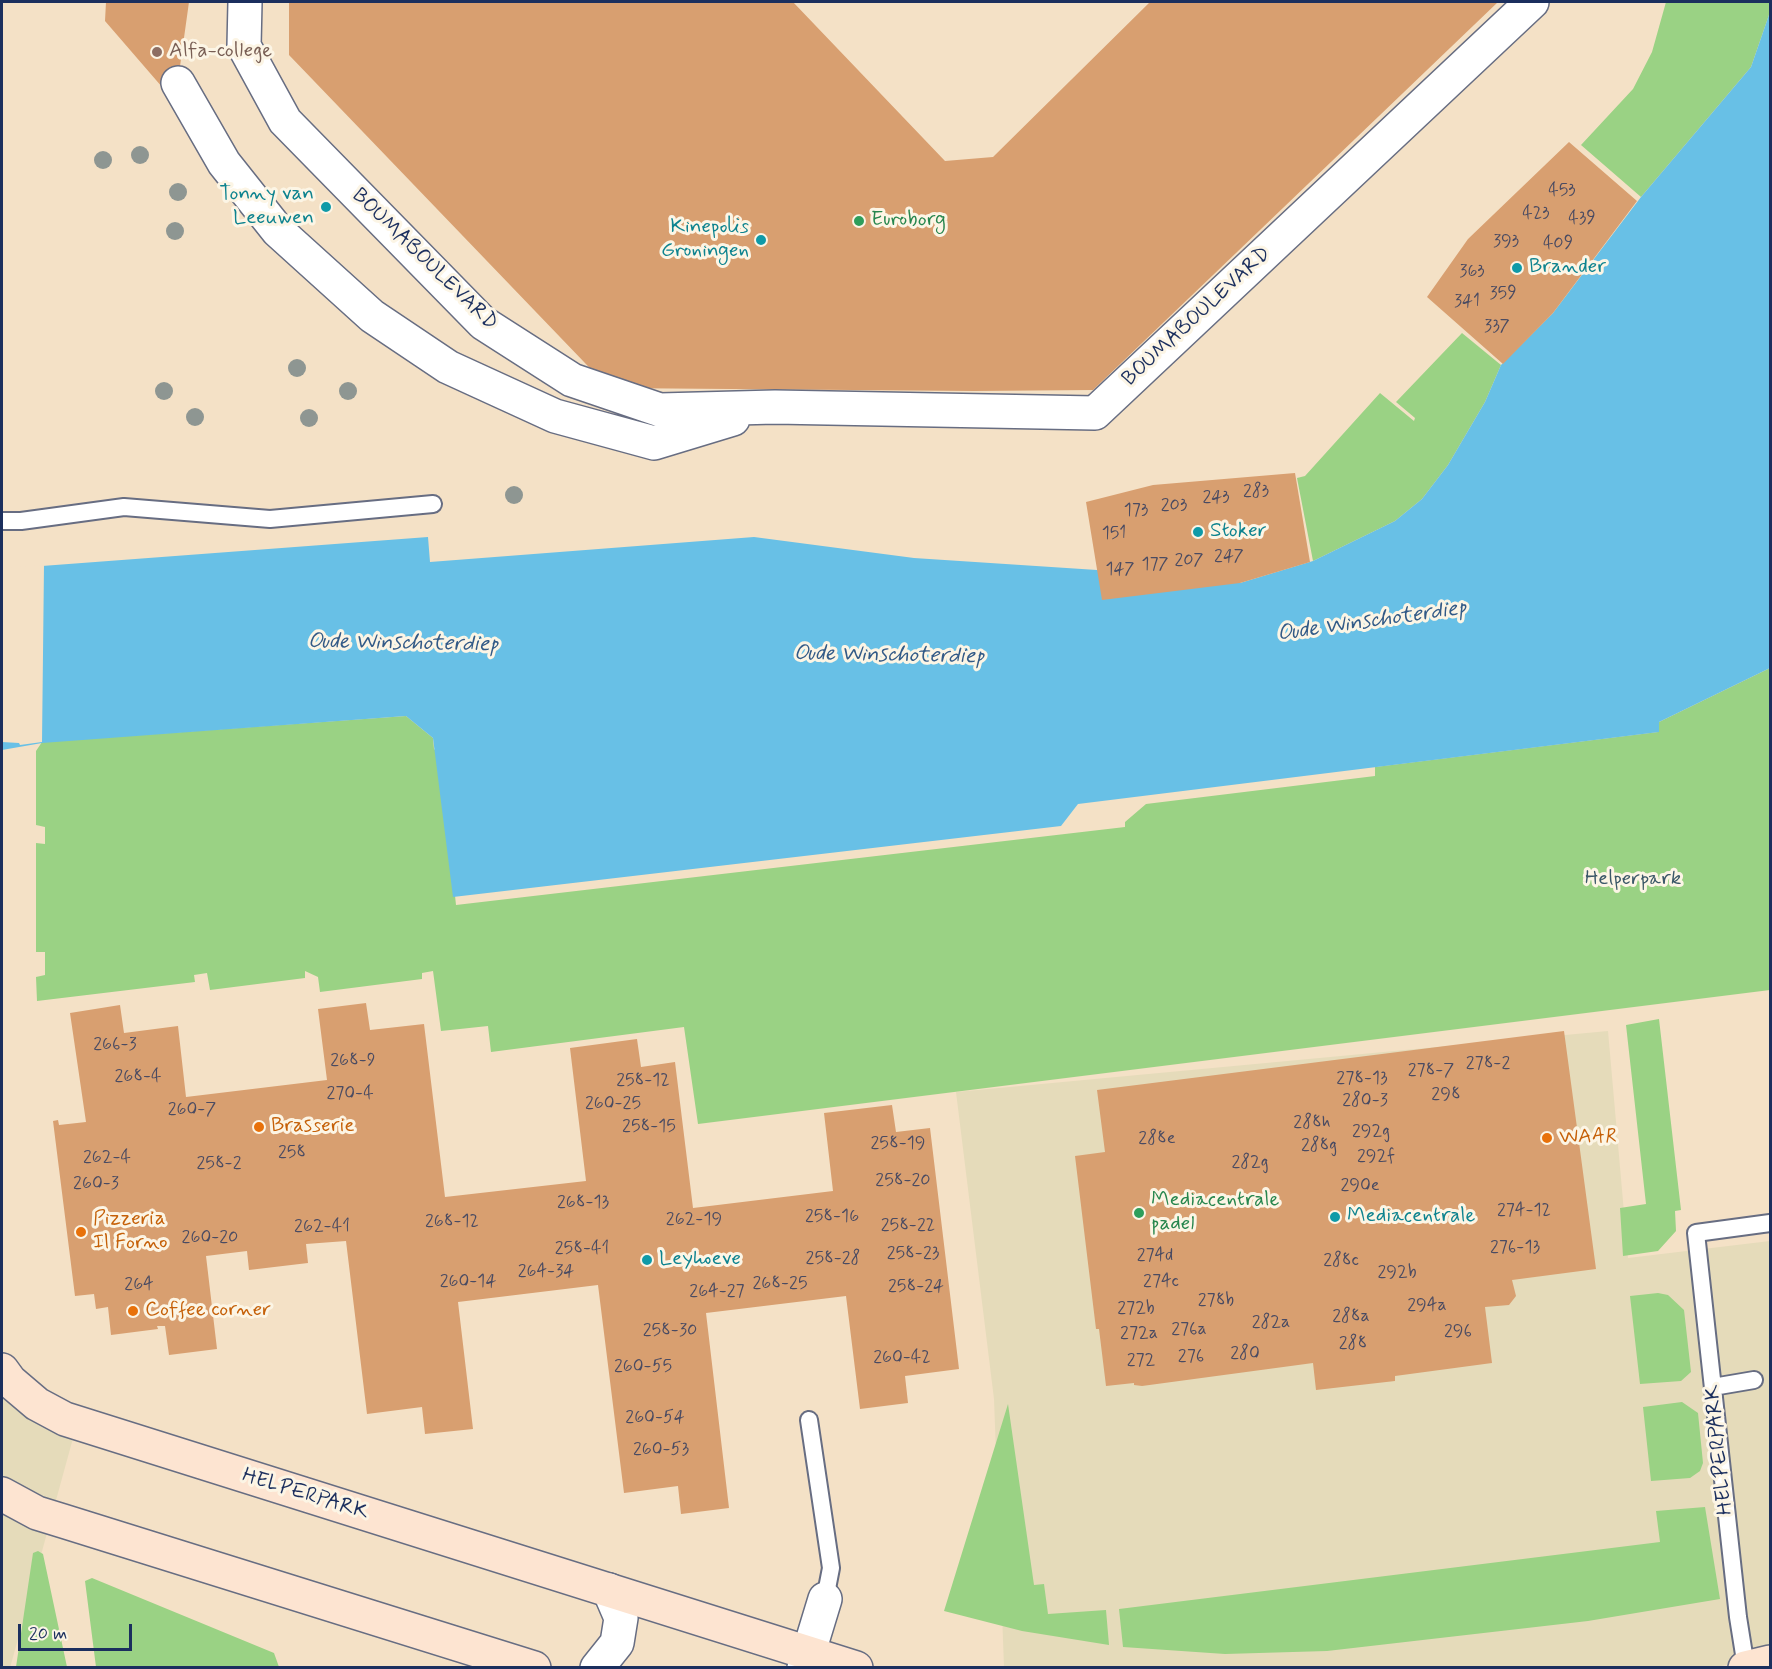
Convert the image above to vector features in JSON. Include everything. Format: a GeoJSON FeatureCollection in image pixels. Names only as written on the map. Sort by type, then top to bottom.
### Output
{"type":"FeatureCollection","features":[{"type":"Feature","properties":{"kind":"main road","name":"HELPERPARK"},"geometry":{"type":"LineString","coordinates":[[6,1375],[37,1404],[65,1419],[609,1590],[806,1661],[856,1668]]}},
{"type":"Feature","properties":{"kind":"main road"},"geometry":{"type":"LineString","coordinates":[[2,1494],[46,1516],[534,1668]]}},
{"type":"Feature","properties":{"kind":"main road","name":"HELPERPARK"},"geometry":{"type":"LineString","coordinates":[[1745,1667],[1770,1662]]}},
{"type":"Feature","properties":{"kind":"street","name":"BOUMABOULEVARD"},"geometry":{"type":"LineString","coordinates":[[245,2],[244,46],[285,121],[483,323],[572,380],[660,410],[775,406],[1095,413],[1532,2]]}},
{"type":"Feature","properties":{"kind":"street","name":"BOUMABOULEVARD"},"geometry":{"type":"LineString","coordinates":[[178,83],[224,163],[278,231],[372,316],[448,367],[555,416],[654,443],[775,406]]}},
{"type":"Feature","properties":{"kind":"street"},"geometry":{"type":"LineString","coordinates":[[597,1668],[617,1643],[621,1618],[609,1590]]}},
{"type":"Feature","properties":{"kind":"street"},"geometry":{"type":"LineString","coordinates":[[806,1661],[825,1599]]}},
{"type":"Feature","properties":{"kind":"lane"},"geometry":{"type":"LineString","coordinates":[[2,521],[21,521],[124,507],[270,519],[433,504]]}},
{"type":"Feature","properties":{"kind":"lane","name":"HELPERPARK"},"geometry":{"type":"LineString","coordinates":[[1745,1667],[1696,1233],[1770,1223]]}},
{"type":"Feature","properties":{"kind":"lane"},"geometry":{"type":"LineString","coordinates":[[1713,1387],[1754,1380]]}},
{"type":"Feature","properties":{"kind":"lane"},"geometry":{"type":"LineString","coordinates":[[809,1420],[831,1568],[825,1599]]}},
{"type":"Feature","properties":{"kind":"shaded area"},"geometry":{"type":"Polygon","coordinates":[[[1608,1031],[1628,1258],[1770,1241],[1770,1656],[1711,1668],[1004,1667],[994,1399],[956,1092],[1608,1031]]]}},
{"type":"Feature","properties":{"kind":"shaded area"},"geometry":{"type":"Polygon","coordinates":[[[2,1373],[78,1420],[10,1668],[2,1667],[2,1373]]]}},
{"type":"Feature","properties":{"kind":"green space"},"geometry":{"type":"Polygon","coordinates":[[[1666,2],[1770,2],[1770,12],[1751,67],[1641,197],[1581,145],[1633,89],[1652,52],[1666,2]]]}},
{"type":"Feature","properties":{"kind":"green space"},"geometry":{"type":"Polygon","coordinates":[[[1462,333],[1501,365],[1485,402],[1448,465],[1422,499],[1395,521],[1313,561],[1297,478],[1305,476],[1380,393],[1414,421],[1415,418],[1396,402],[1462,333]]]}},
{"type":"Feature","properties":{"kind":"green space","name":"Helperpark"},"geometry":{"type":"Polygon","coordinates":[[[1770,668],[1770,990],[698,1124],[684,1027],[491,1052],[488,1026],[441,1031],[433,971],[422,973],[422,979],[320,992],[318,977],[305,971],[305,978],[210,990],[207,973],[194,975],[195,982],[37,1001],[36,977],[45,975],[45,952],[36,952],[36,843],[45,844],[45,827],[36,825],[36,751],[42,742],[406,716],[433,738],[434,749],[440,754],[456,905],[1125,827],[1125,822],[1146,804],[1375,776],[1375,767],[1658,732],[1659,722],[1770,668]]]}},
{"type":"Feature","properties":{"kind":"green space"},"geometry":{"type":"Polygon","coordinates":[[[1659,1019],[1681,1210],[1675,1211],[1676,1231],[1658,1251],[1623,1256],[1620,1208],[1646,1204],[1626,1025],[1659,1019]]]}},
{"type":"Feature","properties":{"kind":"green space"},"geometry":{"type":"Polygon","coordinates":[[[1658,1293],[1668,1295],[1684,1310],[1691,1372],[1681,1381],[1640,1384],[1630,1296],[1658,1293]]]}},
{"type":"Feature","properties":{"kind":"green space"},"geometry":{"type":"Polygon","coordinates":[[[1682,1402],[1698,1413],[1703,1463],[1700,1471],[1690,1478],[1651,1481],[1643,1407],[1682,1402]]]}},
{"type":"Feature","properties":{"kind":"green space"},"geometry":{"type":"Polygon","coordinates":[[[1008,1404],[1034,1585],[1044,1584],[1048,1614],[1106,1610],[1109,1645],[1022,1631],[944,1611],[1008,1404]]]}},
{"type":"Feature","properties":{"kind":"green space"},"geometry":{"type":"Polygon","coordinates":[[[1705,1507],[1720,1599],[1588,1621],[1327,1651],[1225,1654],[1123,1647],[1119,1609],[1660,1542],[1656,1511],[1705,1507]]]}},
{"type":"Feature","properties":{"kind":"green space"},"geometry":{"type":"Polygon","coordinates":[[[38,1551],[43,1554],[67,1667],[16,1667],[33,1553],[38,1551]]]}},
{"type":"Feature","properties":{"kind":"green space"},"geometry":{"type":"Polygon","coordinates":[[[92,1578],[274,1653],[279,1667],[96,1667],[85,1581],[92,1578]]]}},
{"type":"Feature","properties":{"kind":"water","name":"Oude Winschoterdiep"},"geometry":{"type":"Polygon","coordinates":[[[1770,12],[1770,668],[1659,722],[1659,732],[1078,804],[1061,826],[453,897],[433,738],[406,716],[42,743],[2,750],[2,569],[428,537],[430,562],[754,537],[914,558],[1097,570],[1240,583],[1313,561],[1395,521],[1422,499],[1448,465],[1485,402],[1501,365],[1553,313],[1641,197],[1751,67],[1770,12]]]}},
{"type":"Feature","properties":{"kind":"pier"},"geometry":{"type":"Polygon","coordinates":[[[44,565],[42,742],[20,745],[19,743],[2,742],[2,568],[44,565]]]}},
{"type":"Feature","properties":{"kind":"building","name":"Alfa-college"},"geometry":{"type":"Polygon","coordinates":[[[106,2],[189,2],[175,102],[105,21],[106,2]]]}},
{"type":"Feature","properties":{"kind":"building","name":"Euroborg"},"geometry":{"type":"Polygon","coordinates":[[[289,2],[793,2],[945,161],[993,157],[1150,2],[1498,2],[1093,390],[974,391],[609,388],[289,55],[289,2]]]}},
{"type":"Feature","properties":{"kind":"building","name":"Brander"},"geometry":{"type":"Polygon","coordinates":[[[1569,142],[1637,201],[1553,313],[1503,364],[1427,297],[1468,239],[1569,142]]]}},
{"type":"Feature","properties":{"kind":"building","name":"Stoker"},"geometry":{"type":"Polygon","coordinates":[[[1295,473],[1310,562],[1240,583],[1102,600],[1086,502],[1153,485],[1295,473]]]}},
{"type":"Feature","properties":{"kind":"building","name":"Leyhoeve"},"geometry":{"type":"Polygon","coordinates":[[[366,1003],[370,1030],[424,1024],[445,1197],[586,1181],[570,1048],[637,1039],[641,1067],[675,1062],[693,1208],[833,1191],[824,1113],[892,1105],[896,1132],[930,1128],[959,1369],[905,1376],[908,1403],[860,1409],[846,1296],[706,1313],[729,1508],[681,1514],[678,1486],[624,1493],[598,1285],[458,1302],[473,1429],[425,1434],[422,1407],[367,1414],[346,1241],[306,1244],[308,1263],[249,1270],[247,1251],[206,1256],[217,1349],[169,1355],[165,1326],[157,1326],[158,1329],[111,1335],[108,1307],[96,1309],[94,1294],[75,1296],[53,1121],[58,1120],[59,1125],[86,1122],[70,1013],[120,1005],[124,1033],[178,1026],[186,1097],[327,1080],[318,1009],[366,1003]]]}},
{"type":"Feature","properties":{"kind":"building","name":"Mediacentrale"},"geometry":{"type":"Polygon","coordinates":[[[1564,1031],[1596,1269],[1512,1280],[1516,1296],[1509,1305],[1485,1307],[1492,1363],[1395,1376],[1395,1381],[1316,1390],[1313,1363],[1142,1386],[1134,1385],[1134,1383],[1106,1386],[1099,1329],[1096,1329],[1075,1156],[1105,1152],[1097,1090],[1564,1031]]]}},
{"type":"Feature","properties":{"kind":"place","name":"Alfa-college"},"geometry":{"type":"Point","coordinates":[157,52]}},
{"type":"Feature","properties":{"kind":"place","name":"Tonny van Leeuwen"},"geometry":{"type":"Point","coordinates":[326,207]}},
{"type":"Feature","properties":{"kind":"place","name":"Euroborg"},"geometry":{"type":"Point","coordinates":[859,221]}},
{"type":"Feature","properties":{"kind":"place","name":"Kinepolis Groningen"},"geometry":{"type":"Point","coordinates":[761,240]}},
{"type":"Feature","properties":{"kind":"place","name":"Brander"},"geometry":{"type":"Point","coordinates":[1517,268]}},
{"type":"Feature","properties":{"kind":"place","name":"Stoker"},"geometry":{"type":"Point","coordinates":[1198,532]}},
{"type":"Feature","properties":{"kind":"place","name":"Brasserie"},"geometry":{"type":"Point","coordinates":[259,1127]}},
{"type":"Feature","properties":{"kind":"place","name":"WAAR"},"geometry":{"type":"Point","coordinates":[1547,1138]}},
{"type":"Feature","properties":{"kind":"place","name":"Mediacentrale padel"},"geometry":{"type":"Point","coordinates":[1139,1213]}},
{"type":"Feature","properties":{"kind":"place","name":"Mediacentrale"},"geometry":{"type":"Point","coordinates":[1335,1217]}},
{"type":"Feature","properties":{"kind":"place","name":"Pizzeria Il Forno"},"geometry":{"type":"Point","coordinates":[81,1232]}},
{"type":"Feature","properties":{"kind":"place","name":"Leyhoeve"},"geometry":{"type":"Point","coordinates":[647,1260]}},
{"type":"Feature","properties":{"kind":"place","name":"Coffee corner"},"geometry":{"type":"Point","coordinates":[133,1311]}}]}
